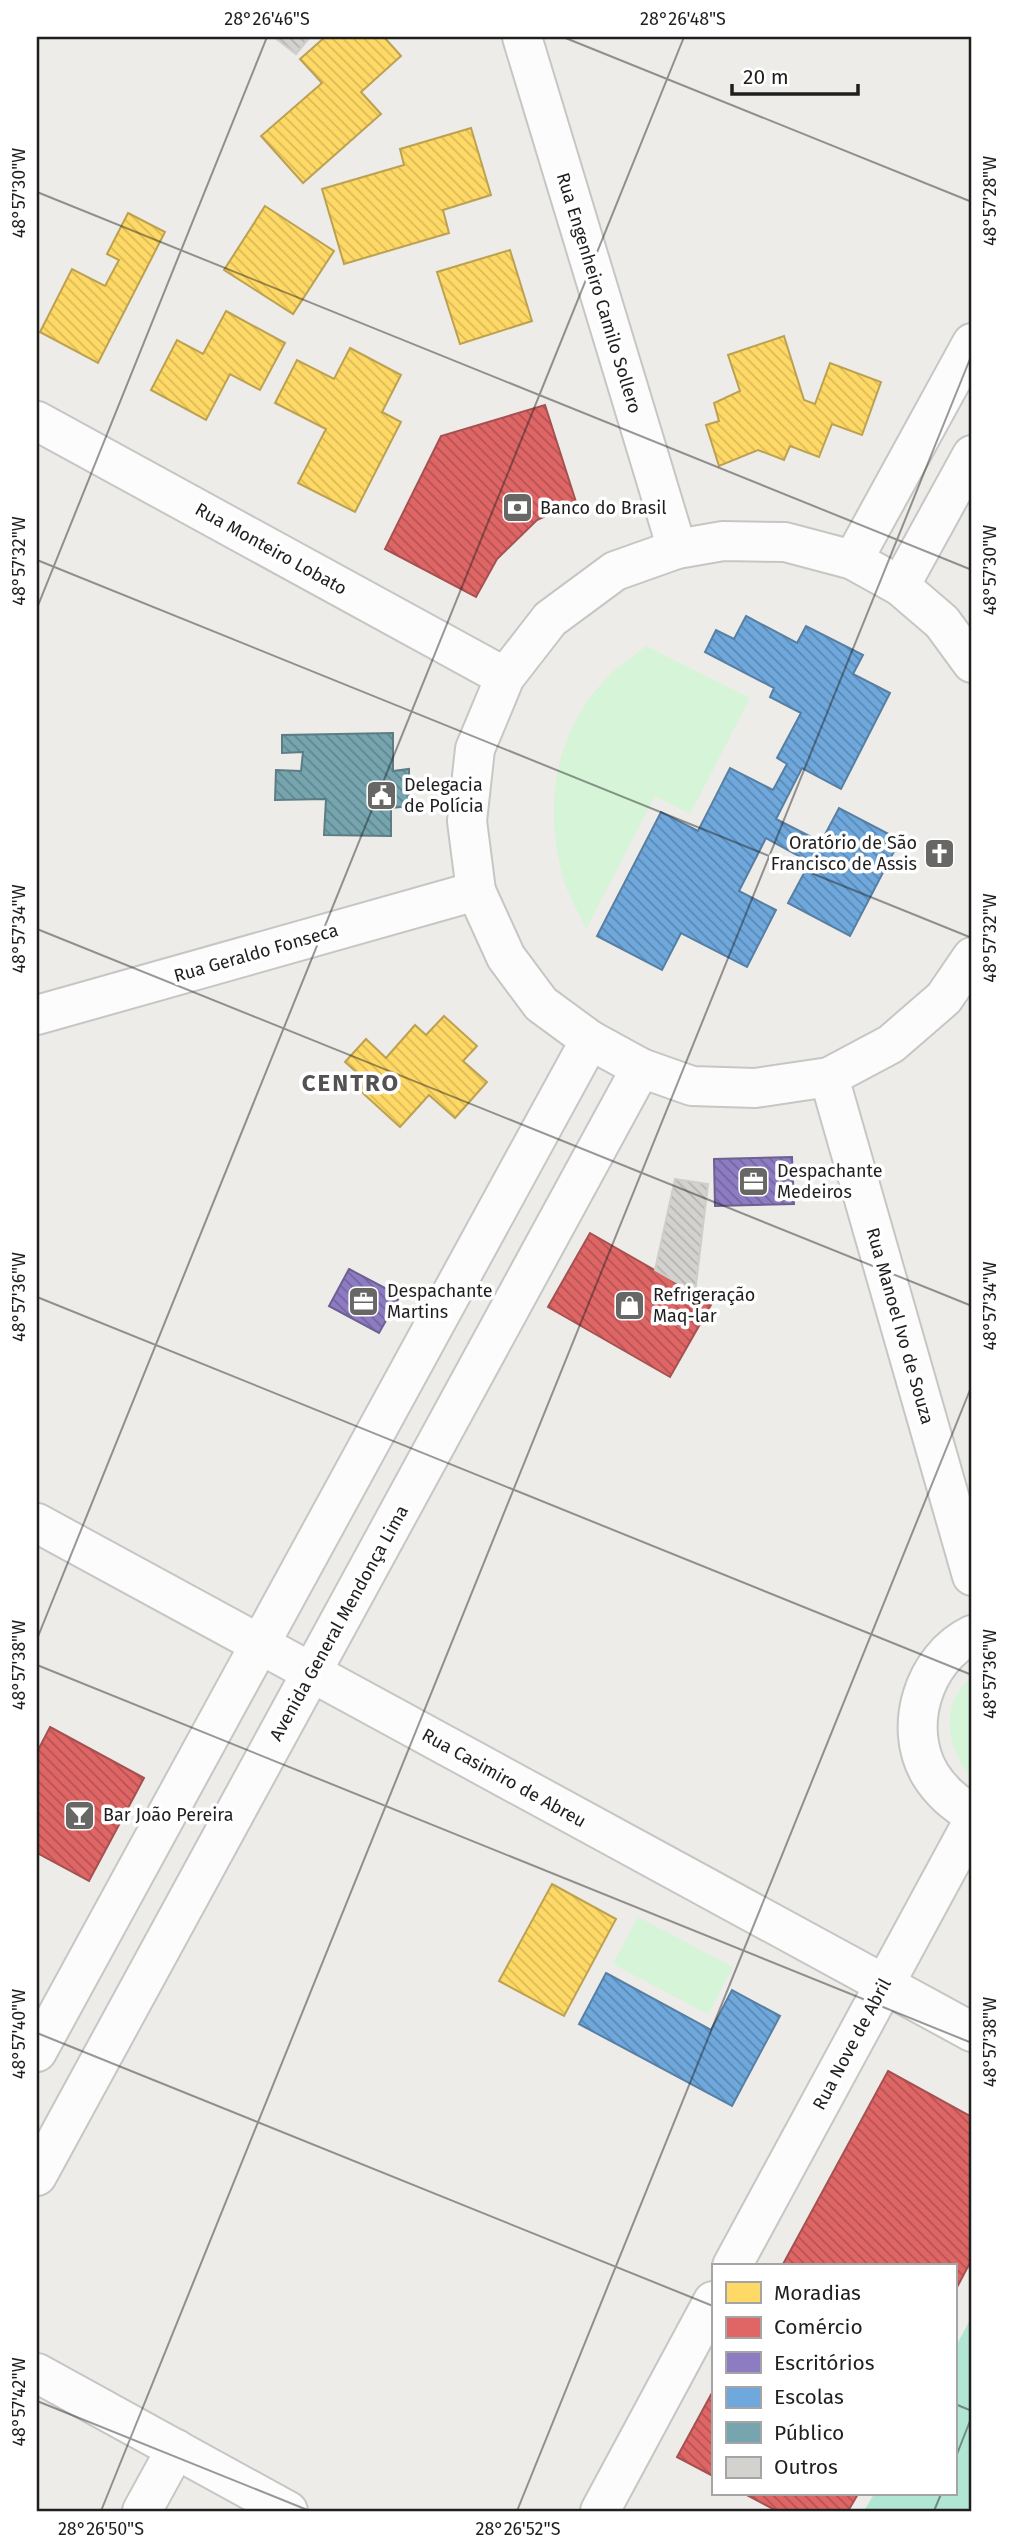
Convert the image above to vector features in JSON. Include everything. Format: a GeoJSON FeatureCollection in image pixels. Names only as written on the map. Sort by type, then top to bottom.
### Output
{"type":"FeatureCollection","features":[{"type":"Feature","properties":{"kind":"street","name":"Rua Engenheiro Camilo Sollero"},"geometry":{"type":"LineString","coordinates":[[522,37],[677,549]]}},
{"type":"Feature","properties":{"kind":"street"},"geometry":{"type":"LineString","coordinates":[[853,560],[972,343]]}},
{"type":"Feature","properties":{"kind":"street","name":"Rua Monteiro Lobato"},"geometry":{"type":"LineString","coordinates":[[37,421],[505,677]]}},
{"type":"Feature","properties":{"kind":"street"},"geometry":{"type":"LineString","coordinates":[[900,586],[972,455]]}},
{"type":"Feature","properties":{"kind":"street"},"geometry":{"type":"LineString","coordinates":[[972,663],[942,622],[900,586],[853,560],[785,542],[723,541],[677,549],[615,572],[550,619],[505,677],[475,749],[467,821],[476,891],[506,957],[541,1004],[590,1040],[641,1069],[692,1086],[755,1088],[829,1077],[891,1044],[944,998],[972,957]]}},
{"type":"Feature","properties":{"kind":"street","name":"Rua Geraldo Fonseca"},"geometry":{"type":"LineString","coordinates":[[37,1015],[476,891]]}},
{"type":"Feature","properties":{"kind":"street"},"geometry":{"type":"LineString","coordinates":[[37,2052],[590,1040]]}},
{"type":"Feature","properties":{"kind":"street","name":"Avenida General Mendonça Lima"},"geometry":{"type":"LineString","coordinates":[[37,2176],[641,1069]]}},
{"type":"Feature","properties":{"kind":"street","name":"Rua Manoel Ivo de Souza"},"geometry":{"type":"LineString","coordinates":[[829,1077],[972,1576]]}},
{"type":"Feature","properties":{"kind":"street","name":"Rua Casimiro de Abreu"},"geometry":{"type":"LineString","coordinates":[[37,1523],[972,2032]]}},
{"type":"Feature","properties":{"kind":"street"},"geometry":{"type":"LineString","coordinates":[[972,1635],[944,1654],[929,1678],[919,1709],[918,1742],[929,1772],[948,1798],[972,1814]]}},
{"type":"Feature","properties":{"kind":"street","name":"Rua Nove de Abril"},"geometry":{"type":"LineString","coordinates":[[733,2264],[972,1823]]}},
{"type":"Feature","properties":{"kind":"street"},"geometry":{"type":"LineString","coordinates":[[600,2511],[712,2303]]}},
{"type":"Feature","properties":{"kind":"street"},"geometry":{"type":"LineString","coordinates":[[37,2373],[288,2511]]}},
{"type":"Feature","properties":{"kind":"street"},"geometry":{"type":"LineString","coordinates":[[142,2511],[176,2449]]}},
{"type":"Feature","properties":{"kind":"green space"},"geometry":{"type":"Polygon","coordinates":[[[646,646],[750,698],[690,814],[655,796],[586,929],[565,885],[556,844],[554,819],[558,769],[575,722],[588,700],[609,675],[646,646]]]}},
{"type":"Feature","properties":{"kind":"green space"},"geometry":{"type":"Polygon","coordinates":[[[972,1677],[972,1778],[956,1754],[950,1727],[954,1700],[972,1677]]]}},
{"type":"Feature","properties":{"kind":"green space"},"geometry":{"type":"Polygon","coordinates":[[[638,1917],[733,1967],[708,2014],[613,1964],[638,1917]]]}},
{"type":"Feature","properties":{"kind":"green space"},"geometry":{"type":"Polygon","coordinates":[[[972,2316],[972,2511],[864,2511],[873,2496],[956,2496],[956,2346],[972,2316]]]}},
{"type":"Feature","properties":{"kind":"building: Moradias"},"geometry":{"type":"Polygon","coordinates":[[[325,37],[384,37],[401,56],[361,92],[381,114],[303,183],[261,136],[322,83],[300,59],[325,37]]]}},
{"type":"Feature","properties":{"kind":"building: Moradias"},"geometry":{"type":"Polygon","coordinates":[[[471,128],[491,195],[443,210],[449,233],[344,264],[322,189],[404,165],[400,149],[471,128]]]}},
{"type":"Feature","properties":{"kind":"building: Moradias"},"geometry":{"type":"Polygon","coordinates":[[[265,206],[334,251],[293,314],[224,270],[265,206]]]}},
{"type":"Feature","properties":{"kind":"building: Moradias"},"geometry":{"type":"Polygon","coordinates":[[[128,213],[165,232],[98,363],[40,332],[72,269],[105,286],[119,260],[107,254],[128,213]]]}},
{"type":"Feature","properties":{"kind":"building: Moradias"},"geometry":{"type":"Polygon","coordinates":[[[510,250],[532,321],[460,344],[437,272],[510,250]]]}},
{"type":"Feature","properties":{"kind":"building: Moradias"},"geometry":{"type":"Polygon","coordinates":[[[226,311],[285,343],[260,390],[230,374],[206,420],[151,390],[177,340],[203,354],[226,311]]]}},
{"type":"Feature","properties":{"kind":"building: Moradias"},"geometry":{"type":"Polygon","coordinates":[[[784,336],[804,400],[815,404],[830,363],[881,382],[862,435],[832,424],[819,457],[790,446],[784,460],[758,450],[719,466],[706,425],[719,421],[714,403],[740,391],[728,355],[784,336]]]}},
{"type":"Feature","properties":{"kind":"building: Moradias"},"geometry":{"type":"Polygon","coordinates":[[[350,348],[401,375],[382,412],[401,422],[355,512],[298,483],[326,429],[275,403],[297,360],[334,379],[350,348]]]}},
{"type":"Feature","properties":{"kind":"building: Moradias"},"geometry":{"type":"Polygon","coordinates":[[[444,1016],[477,1046],[463,1061],[487,1082],[455,1118],[429,1095],[400,1127],[355,1086],[363,1078],[345,1062],[366,1039],[386,1058],[415,1025],[426,1035],[444,1016]]]}},
{"type":"Feature","properties":{"kind":"building: Moradias"},"geometry":{"type":"Polygon","coordinates":[[[552,1884],[616,1919],[564,2016],[499,1981],[552,1884]]]}},
{"type":"Feature","properties":{"kind":"building: Comércio"},"geometry":{"type":"Polygon","coordinates":[[[545,405],[576,502],[537,520],[497,559],[476,597],[385,549],[441,436],[545,405]]]}},
{"type":"Feature","properties":{"kind":"building: Comércio","name":"Refrigeração Maq-lar"},"geometry":{"type":"Polygon","coordinates":[[[590,1233],[712,1303],[670,1377],[548,1307],[590,1233]]]}},
{"type":"Feature","properties":{"kind":"building: Comércio","name":"Bar João Pereira"},"geometry":{"type":"Polygon","coordinates":[[[50,1727],[144,1778],[89,1881],[37,1853],[37,1752],[50,1727]]]}},
{"type":"Feature","properties":{"kind":"building: Comércio"},"geometry":{"type":"Polygon","coordinates":[[[888,2071],[972,2117],[972,2259],[956,2289],[956,2264],[783,2264],[888,2071]]]}},
{"type":"Feature","properties":{"kind":"building: Comércio"},"geometry":{"type":"Polygon","coordinates":[[[712,2393],[712,2475],[677,2457],[712,2393]]]}},
{"type":"Feature","properties":{"kind":"building: Comércio"},"geometry":{"type":"Polygon","coordinates":[[[749,2496],[857,2496],[848,2511],[777,2511],[749,2496]]]}},
{"type":"Feature","properties":{"kind":"building: Escritórios","name":"Despachante Medeiros"},"geometry":{"type":"Polygon","coordinates":[[[792,1157],[794,1204],[715,1206],[714,1159],[792,1157]]]}},
{"type":"Feature","properties":{"kind":"building: Escritórios","name":"Despachante Martins"},"geometry":{"type":"Polygon","coordinates":[[[349,1269],[400,1296],[379,1333],[329,1306],[349,1269]]]}},
{"type":"Feature","properties":{"kind":"building: Escolas"},"geometry":{"type":"Polygon","coordinates":[[[746,616],[797,643],[806,626],[863,655],[853,674],[890,693],[841,789],[802,768],[776,819],[821,842],[839,808],[900,840],[850,936],[788,903],[810,862],[766,838],[739,891],[776,910],[747,967],[681,933],[662,970],[597,936],[661,812],[698,831],[730,768],[773,790],[787,764],[777,758],[801,713],[770,697],[774,688],[705,652],[716,630],[734,639],[746,616]]]}},
{"type":"Feature","properties":{"kind":"building: Escolas"},"geometry":{"type":"Polygon","coordinates":[[[606,1973],[711,2030],[732,1990],[780,2016],[732,2106],[579,2024],[606,1973]]]}},
{"type":"Feature","properties":{"kind":"building: Público"},"geometry":{"type":"Polygon","coordinates":[[[393,733],[393,771],[409,769],[409,806],[391,808],[391,836],[324,835],[326,799],[275,800],[276,770],[301,771],[303,752],[282,753],[282,735],[393,733]]]}},
{"type":"Feature","properties":{"kind":"building: Outros"},"geometry":{"type":"Polygon","coordinates":[[[274,37],[310,37],[296,54],[274,37]]]}},
{"type":"Feature","properties":{"kind":"building: Outros"},"geometry":{"type":"Polygon","coordinates":[[[675,1179],[708,1184],[695,1293],[655,1270],[675,1179]]]}},
{"type":"Feature","properties":{"kind":"place","name":"Banco do Brasil"},"geometry":{"type":"Point","coordinates":[517,508]}},
{"type":"Feature","properties":{"kind":"place","name":"Delegacia de Polícia"},"geometry":{"type":"Point","coordinates":[381,795]}},
{"type":"Feature","properties":{"kind":"place","name":"Oratório de São Francisco de Assis"},"geometry":{"type":"Point","coordinates":[940,853]}},
{"type":"Feature","properties":{"kind":"place","name":"Despachante Medeiros"},"geometry":{"type":"Point","coordinates":[754,1181]}},
{"type":"Feature","properties":{"kind":"place","name":"Despachante Martins"},"geometry":{"type":"Point","coordinates":[364,1301]}},
{"type":"Feature","properties":{"kind":"place","name":"Refrigeração Maq-lar"},"geometry":{"type":"Point","coordinates":[630,1305]}},
{"type":"Feature","properties":{"kind":"place","name":"Bar João Pereira"},"geometry":{"type":"Point","coordinates":[80,1815]}},
{"type":"Feature","properties":{"kind":"district","name":"CENTRO"},"geometry":{"type":"Point","coordinates":[351,1083]}}]}
